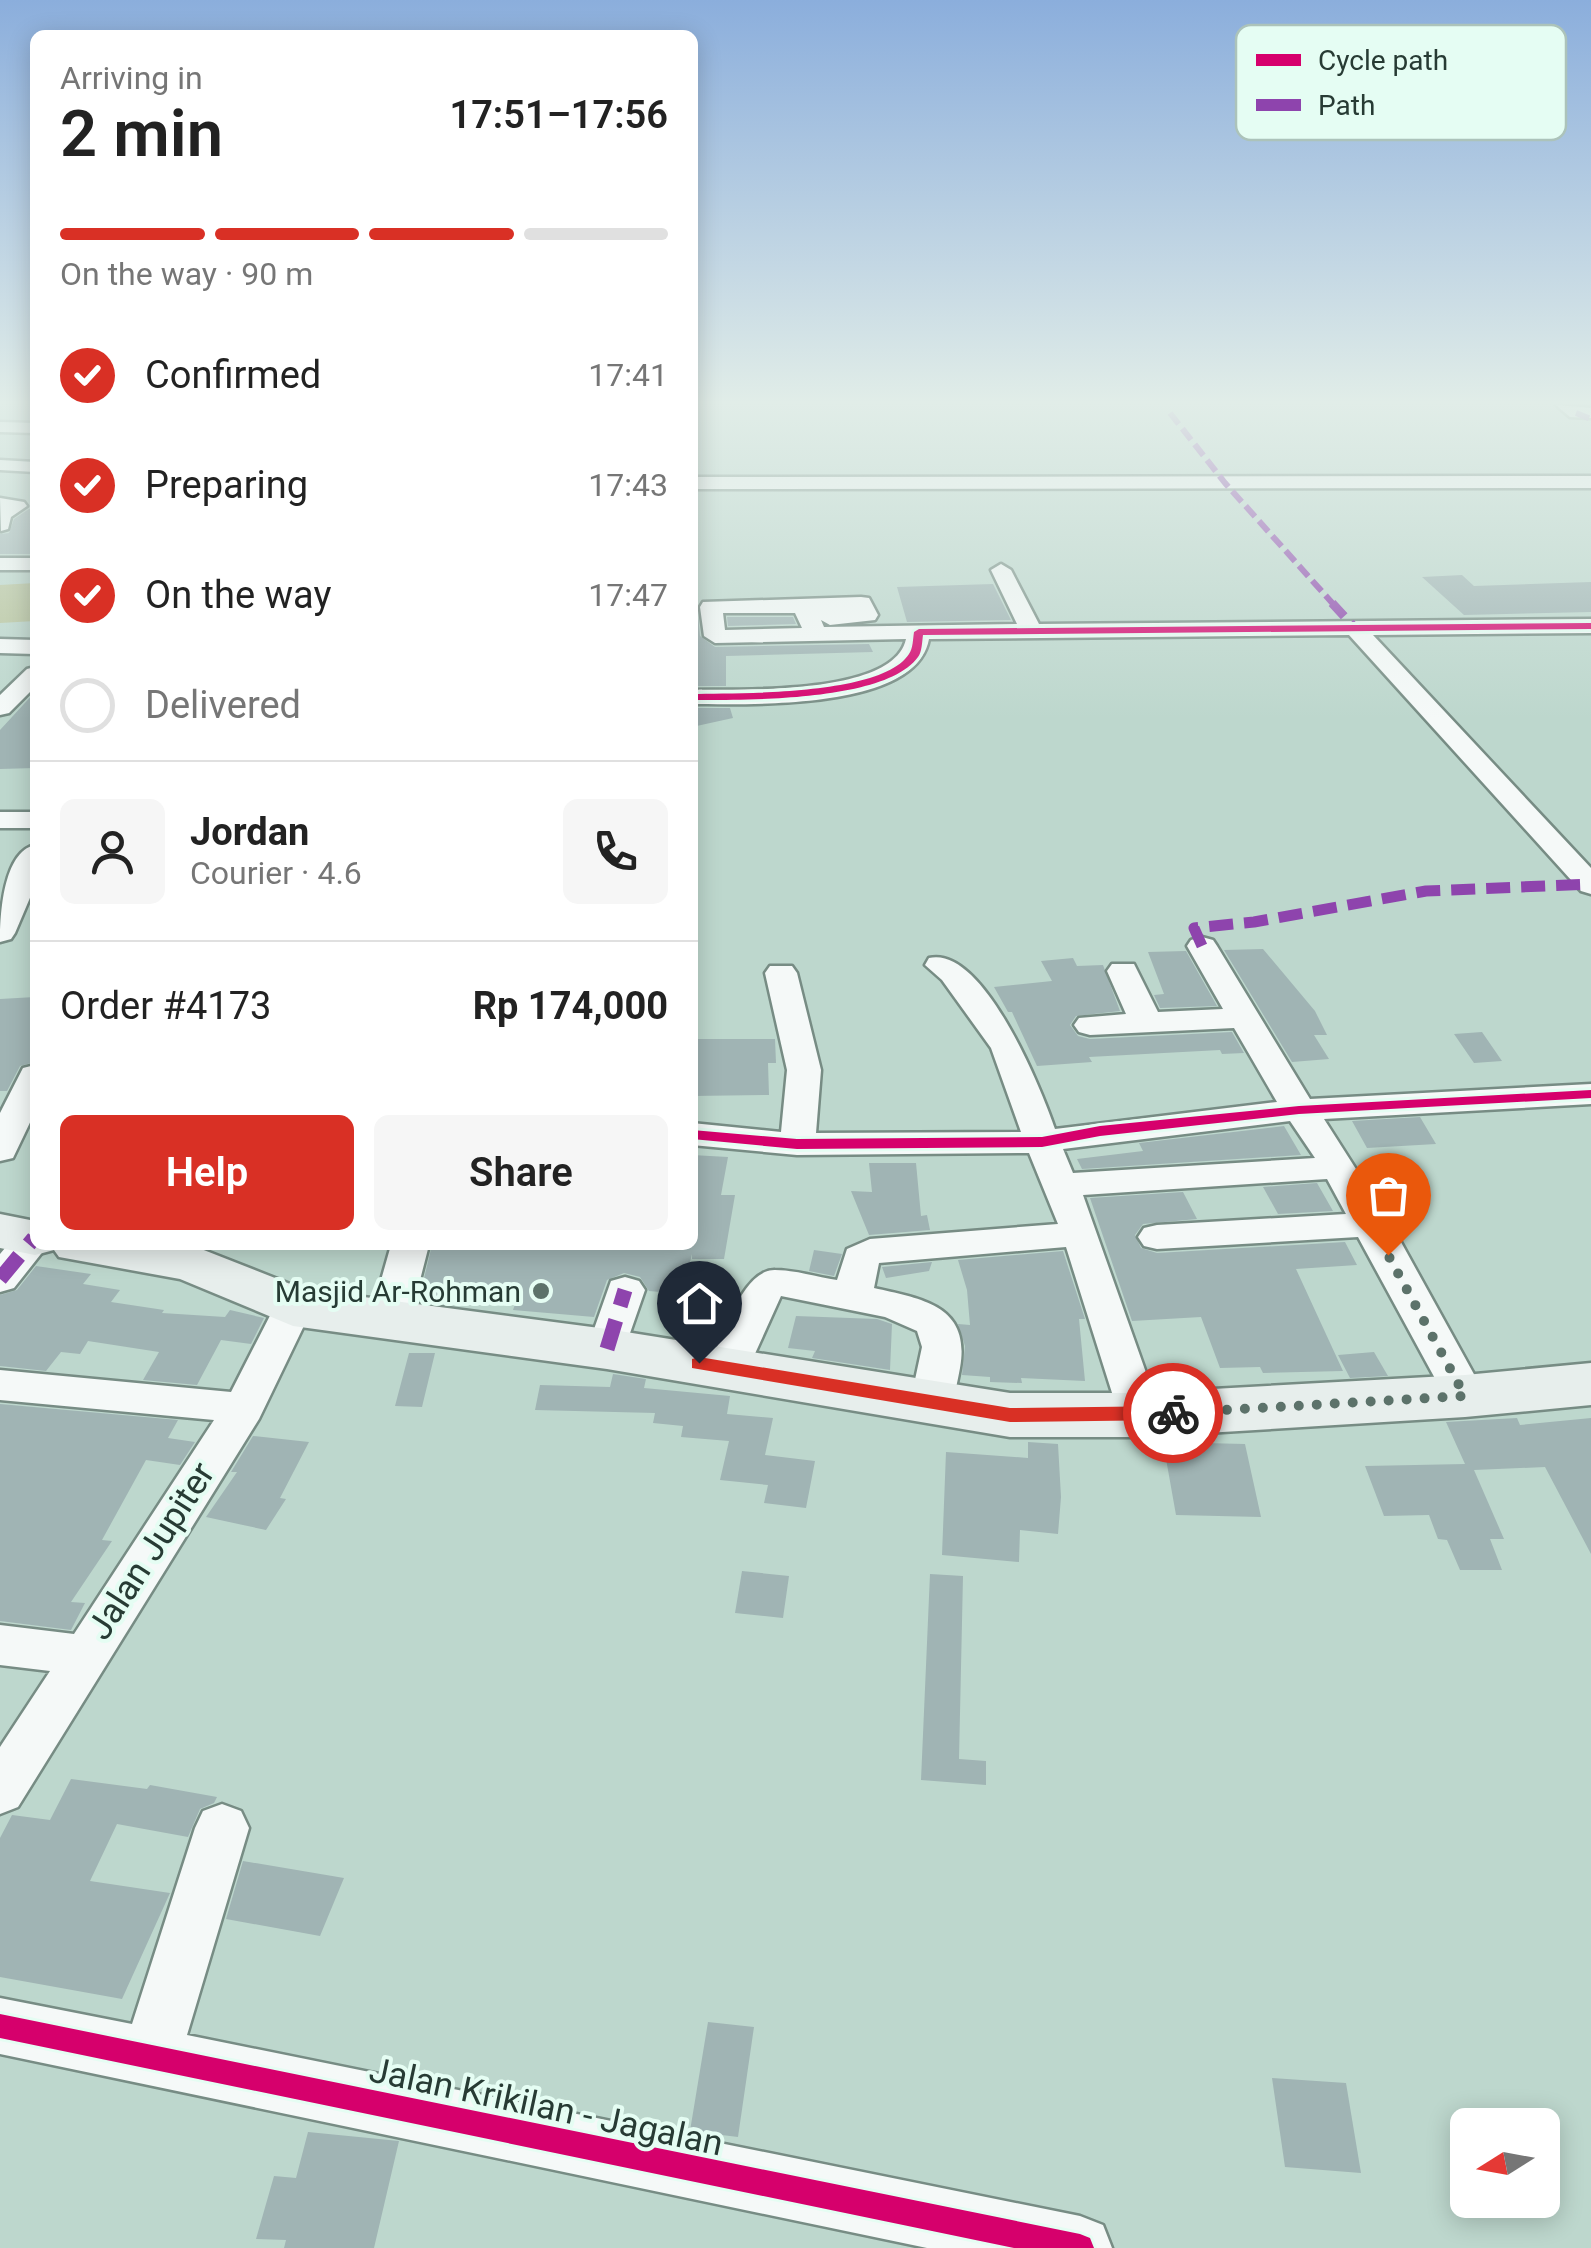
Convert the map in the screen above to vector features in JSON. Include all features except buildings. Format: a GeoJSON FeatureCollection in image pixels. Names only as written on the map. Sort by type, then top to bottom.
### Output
{"type":"FeatureCollection","features":[{"type":"Feature","properties":{"kind":"main road"},"geometry":{"type":"LineString","coordinates":[[0,1231],[30,1237]]}},
{"type":"Feature","properties":{"kind":"main road"},"geometry":{"type":"LineString","coordinates":[[143,1250],[195,1254],[293,1306],[607,1349],[1010,1415],[1140,1414],[1465,1396],[1591,1384]]}},
{"type":"Feature","properties":{"kind":"street"},"geometry":{"type":"LineString","coordinates":[[0,564],[30,564]]}},
{"type":"Feature","properties":{"kind":"street"},"geometry":{"type":"LineString","coordinates":[[1000,570],[1030,630]]}},
{"type":"Feature","properties":{"kind":"street"},"geometry":{"type":"LineString","coordinates":[[751,679],[712,636],[714,605],[919,632],[1591,626]]}},
{"type":"Feature","properties":{"kind":"street"},"geometry":{"type":"LineString","coordinates":[[712,636],[809,620]]}},
{"type":"Feature","properties":{"kind":"street"},"geometry":{"type":"LineString","coordinates":[[1355,628],[1591,886]]}},
{"type":"Feature","properties":{"kind":"street"},"geometry":{"type":"LineString","coordinates":[[698,696],[751,679],[829,692],[893,674],[915,658],[921,644],[919,632]]}},
{"type":"Feature","properties":{"kind":"street"},"geometry":{"type":"LineString","coordinates":[[0,646],[30,647]]}},
{"type":"Feature","properties":{"kind":"street"},"geometry":{"type":"LineString","coordinates":[[0,708],[30,679]]}},
{"type":"Feature","properties":{"kind":"street"},"geometry":{"type":"LineString","coordinates":[[0,820],[30,820]]}},
{"type":"Feature","properties":{"kind":"street"},"geometry":{"type":"LineString","coordinates":[[0,933],[30,864]]}},
{"type":"Feature","properties":{"kind":"street"},"geometry":{"type":"LineString","coordinates":[[1202,946],[1300,1110],[1339,1167],[1465,1396]]}},
{"type":"Feature","properties":{"kind":"street"},"geometry":{"type":"LineString","coordinates":[[940,965],[952,973],[1007,1048],[1081,1234],[1140,1414]]}},
{"type":"Feature","properties":{"kind":"street"},"geometry":{"type":"LineString","coordinates":[[1124,971],[1146,1022]]}},
{"type":"Feature","properties":{"kind":"street"},"geometry":{"type":"LineString","coordinates":[[781,972],[804,1070],[797,1144]]}},
{"type":"Feature","properties":{"kind":"street"},"geometry":{"type":"LineString","coordinates":[[1090,1025],[1246,1018]]}},
{"type":"Feature","properties":{"kind":"street"},"geometry":{"type":"LineString","coordinates":[[0,1150],[30,1085]]}},
{"type":"Feature","properties":{"kind":"street"},"geometry":{"type":"LineString","coordinates":[[698,1135],[797,1144],[1042,1142],[1100,1130],[1300,1110],[1591,1094]]}},
{"type":"Feature","properties":{"kind":"street"},"geometry":{"type":"LineString","coordinates":[[1060,1186],[1339,1167]]}},
{"type":"Feature","properties":{"kind":"street"},"geometry":{"type":"LineString","coordinates":[[1157,1236],[1372,1224]]}},
{"type":"Feature","properties":{"kind":"street"},"geometry":{"type":"LineString","coordinates":[[853,1296],[860,1258],[870,1251],[1081,1234]]}},
{"type":"Feature","properties":{"kind":"street"},"geometry":{"type":"LineString","coordinates":[[0,1279],[30,1243]]}},
{"type":"Feature","properties":{"kind":"street"},"geometry":{"type":"LineString","coordinates":[[390,1319],[409,1250]]}},
{"type":"Feature","properties":{"kind":"street"},"geometry":{"type":"LineString","coordinates":[[730,1368],[768,1284],[782,1282],[853,1296],[925,1316],[937,1325],[943,1336],[931,1403]]}},
{"type":"Feature","properties":{"kind":"street"},"geometry":{"type":"LineString","coordinates":[[607,1349],[625,1290]]}},
{"type":"Feature","properties":{"kind":"street","name":"Jalan Jupiter"},"geometry":{"type":"LineString","coordinates":[[0,1791],[244,1408],[293,1306]]}},
{"type":"Feature","properties":{"kind":"street"},"geometry":{"type":"LineString","coordinates":[[0,1386],[244,1408]]}},
{"type":"Feature","properties":{"kind":"street"},"geometry":{"type":"LineString","coordinates":[[0,1645],[84,1656]]}},
{"type":"Feature","properties":{"kind":"street"},"geometry":{"type":"LineString","coordinates":[[152,2054],[222,1828]]}},
{"type":"Feature","properties":{"kind":"street","name":"Jalan Krikilan - Jagalan"},"geometry":{"type":"LineString","coordinates":[[0,2026],[152,2054],[1080,2248]]}},
{"type":"Feature","properties":{"kind":"green space"},"geometry":{"type":"Polygon","coordinates":[[[30,583],[30,621],[0,623],[0,585],[30,583]]]}},
{"type":"Feature","properties":{"kind":"marked path"},"geometry":{"type":"LineString","coordinates":[[1249,510],[1355,628]]}},
{"type":"Feature","properties":{"kind":"marked path"},"geometry":{"type":"LineString","coordinates":[[1202,946],[1194,928],[1254,922],[1426,891],[1590,884]]}},
{"type":"Feature","properties":{"kind":"marked path"},"geometry":{"type":"LineString","coordinates":[[0,1279],[30,1243]]}},
{"type":"Feature","properties":{"kind":"marked path"},"geometry":{"type":"LineString","coordinates":[[607,1349],[625,1290]]}},
{"type":"Feature","properties":{"kind":"cycle path"},"geometry":{"type":"LineString","coordinates":[[698,697],[787,694],[864,683],[895,672],[915,655],[919,632],[1591,626]]}},
{"type":"Feature","properties":{"kind":"cycle path"},"geometry":{"type":"LineString","coordinates":[[698,1135],[797,1144],[1042,1142],[1100,1131],[1299,1110],[1591,1094]]}},
{"type":"Feature","properties":{"kind":"cycle path"},"geometry":{"type":"LineString","coordinates":[[0,2026],[1080,2248]]}},
{"type":"Feature","properties":{"kind":"way so far"},"geometry":{"type":"LineString","coordinates":[[1173,1413],[1465,1396],[1388,1255]]}},
{"type":"Feature","properties":{"kind":"place","name":"Masjid Ar-Rohman"},"geometry":{"type":"Point","coordinates":[541,1291]}},
{"type":"Feature","properties":{"kind":"route"},"geometry":{"type":"LineString","coordinates":[[699,1363],[1010,1415],[1173,1413]]}}]}
